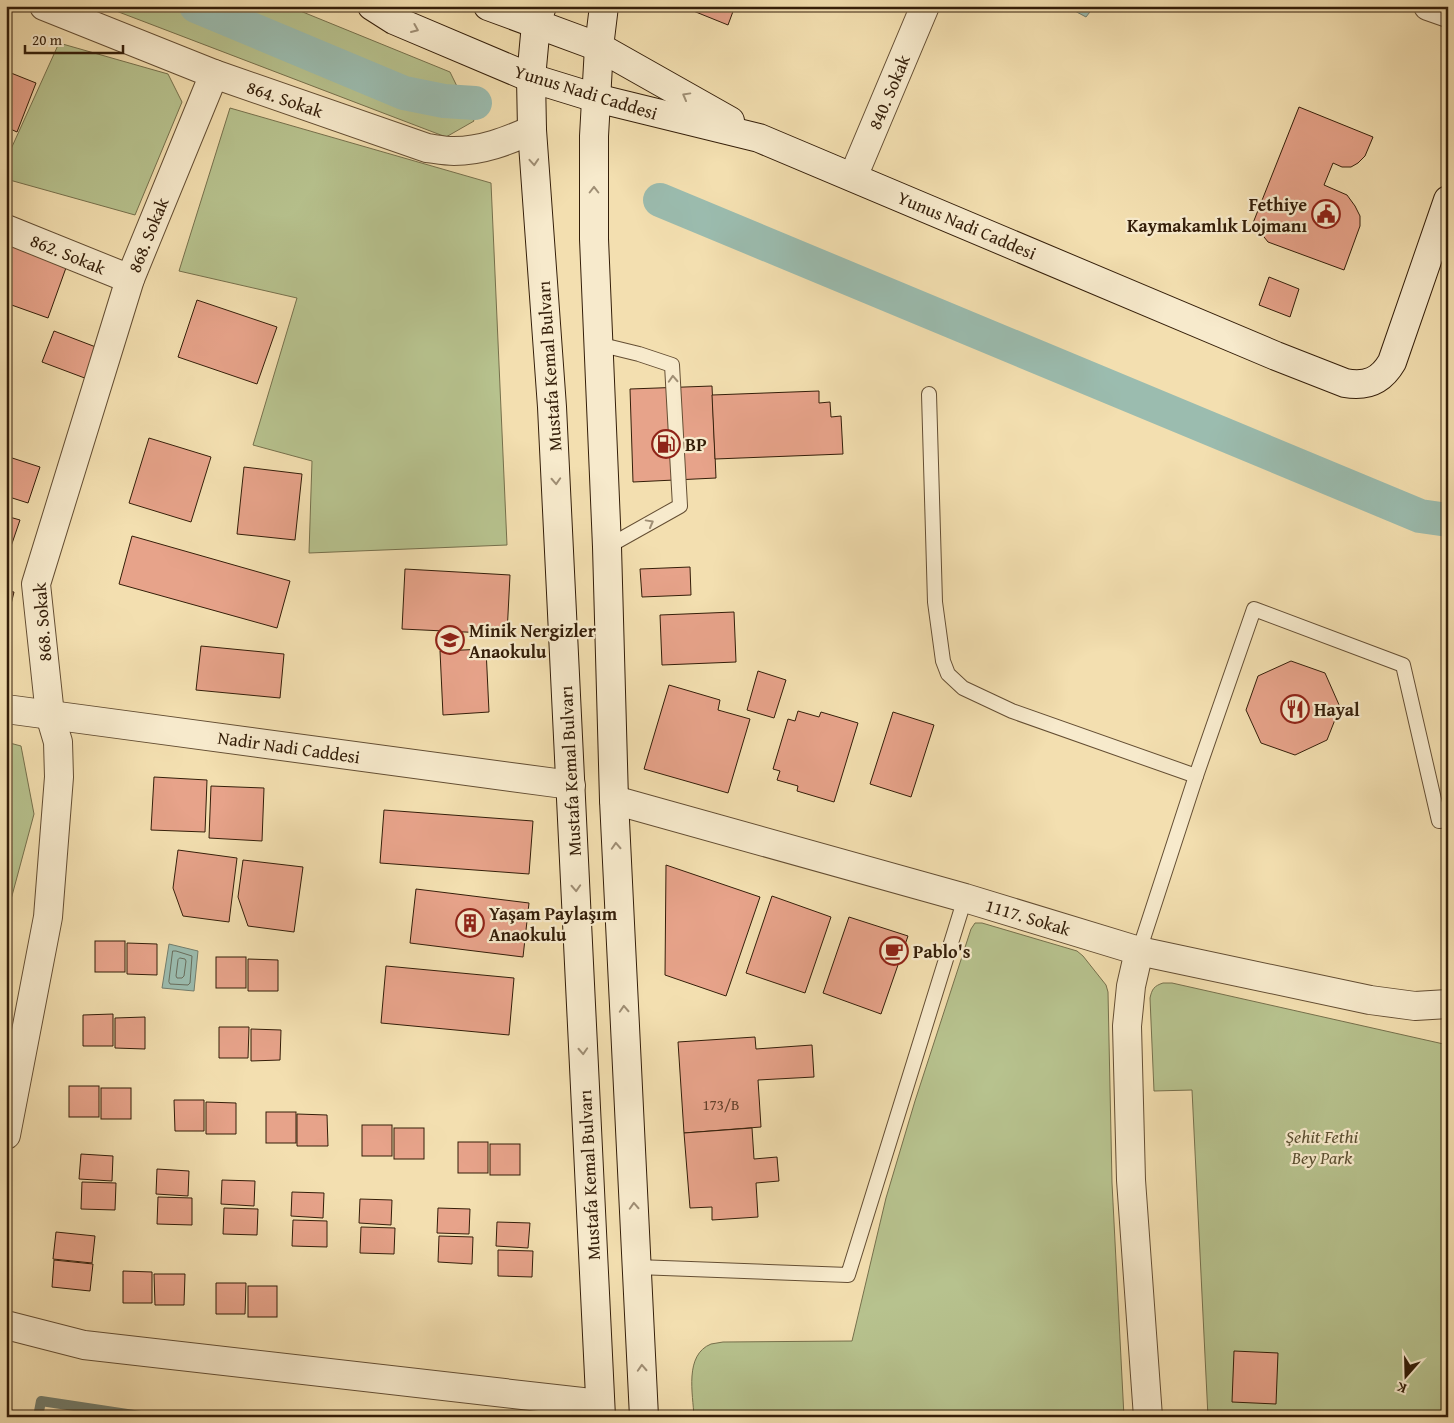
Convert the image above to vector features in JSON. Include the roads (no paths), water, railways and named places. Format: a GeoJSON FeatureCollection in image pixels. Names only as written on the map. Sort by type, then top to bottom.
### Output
{"type":"FeatureCollection","features":[{"type":"Feature","properties":{"kind":"street","name":"864. Sokak"},"geometry":{"type":"LineString","coordinates":[[44,6],[214,74],[426,148],[454,151],[482,148],[504,142],[532,130]]}},
{"type":"Feature","properties":{"kind":"street","name":"Yunus Nadi Caddesi"},"geometry":{"type":"LineString","coordinates":[[372,6],[394,20],[531,78],[596,98],[759,138],[1276,356],[1345,383],[1363,385],[1372,382],[1387,371],[1392,362],[1448,200]]}},
{"type":"Feature","properties":{"kind":"street"},"geometry":{"type":"LineString","coordinates":[[488,6],[539,15],[759,138]]}},
{"type":"Feature","properties":{"kind":"street"},"geometry":{"type":"LineString","coordinates":[[604,6],[599,47],[594,136],[594,239],[607,547],[614,800],[644,1417]]}},
{"type":"Feature","properties":{"kind":"street","name":"840. Sokak"},"geometry":{"type":"LineString","coordinates":[[853,177],[925,6]]}},
{"type":"Feature","properties":{"kind":"street"},"geometry":{"type":"LineString","coordinates":[[1428,6],[1448,12]]}},
{"type":"Feature","properties":{"kind":"street","name":"Mustafa Kemal Bulvarı"},"geometry":{"type":"LineString","coordinates":[[539,15],[531,78],[532,130],[552,407],[601,1410]]}},
{"type":"Feature","properties":{"kind":"street","name":"868. Sokak"},"geometry":{"type":"LineString","coordinates":[[6,1135],[48,917],[59,776],[58,742],[50,715],[36,584],[130,279],[214,74]]}},
{"type":"Feature","properties":{"kind":"street","name":"862. Sokak"},"geometry":{"type":"LineString","coordinates":[[6,229],[130,279]]}},
{"type":"Feature","properties":{"kind":"street","name":"Nadir Nadi Caddesi"},"geometry":{"type":"LineString","coordinates":[[6,709],[571,785]]}},
{"type":"Feature","properties":{"kind":"street","name":"1117. Sokak"},"geometry":{"type":"LineString","coordinates":[[614,800],[965,898],[1139,951],[1370,1000],[1415,1006],[1448,1004]]}},
{"type":"Feature","properties":{"kind":"street"},"geometry":{"type":"LineString","coordinates":[[1139,951],[1131,986],[1127,1026],[1131,1180],[1148,1417]]}},
{"type":"Feature","properties":{"kind":"street"},"geometry":{"type":"LineString","coordinates":[[6,1325],[84,1345],[601,1410]]}},
{"type":"Feature","properties":{"kind":"lane"},"geometry":{"type":"LineString","coordinates":[[598,344],[639,354],[672,365],[680,506],[607,547]]}},
{"type":"Feature","properties":{"kind":"lane"},"geometry":{"type":"LineString","coordinates":[[929,394],[935,602],[944,661],[948,674],[963,688],[1012,711],[1196,776]]}},
{"type":"Feature","properties":{"kind":"lane"},"geometry":{"type":"LineString","coordinates":[[1139,951],[1196,776],[1254,609],[1403,665],[1438,821],[1448,820]]}},
{"type":"Feature","properties":{"kind":"lane"},"geometry":{"type":"LineString","coordinates":[[637,1267],[848,1275],[965,898]]}},
{"type":"Feature","properties":{"kind":"water"},"geometry":{"type":"Polygon","coordinates":[[[1074,6],[1108,6],[1107,11],[1093,8],[1086,17],[1073,10],[1074,6]]]}},
{"type":"Feature","properties":{"kind":"water"},"geometry":{"type":"Polygon","coordinates":[[[169,944],[198,951],[194,991],[162,988],[169,944]]]}},
{"type":"Feature","properties":{"kind":"waterway"},"geometry":{"type":"LineString","coordinates":[[196,6],[404,93],[444,101],[475,103]]}},
{"type":"Feature","properties":{"kind":"waterway"},"geometry":{"type":"LineString","coordinates":[[660,200],[1420,516],[1448,520]]}},
{"type":"Feature","properties":{"kind":"waterway"},"geometry":{"type":"LineString","coordinates":[[38,1417],[41,1401],[147,1417]]}},
{"type":"Feature","properties":{"kind":"place","name":"Fethiye Kaymakamlık Lojmanı"},"geometry":{"type":"Point","coordinates":[1326,214]}},
{"type":"Feature","properties":{"kind":"place","name":"BP"},"geometry":{"type":"Point","coordinates":[666,444]}},
{"type":"Feature","properties":{"kind":"place","name":"Minik Nergizler Anaokulu"},"geometry":{"type":"Point","coordinates":[450,640]}},
{"type":"Feature","properties":{"kind":"place","name":"Hayal"},"geometry":{"type":"Point","coordinates":[1295,709]}},
{"type":"Feature","properties":{"kind":"place","name":"Yaşam Paylaşım Anaokulu"},"geometry":{"type":"Point","coordinates":[470,923]}},
{"type":"Feature","properties":{"kind":"place","name":"Pablo's"},"geometry":{"type":"Point","coordinates":[894,951]}},
{"type":"Feature","properties":{"kind":"park label","name":"Şehit Fethi Bey Park"},"geometry":{"type":"Point","coordinates":[1322,1146]}}]}
